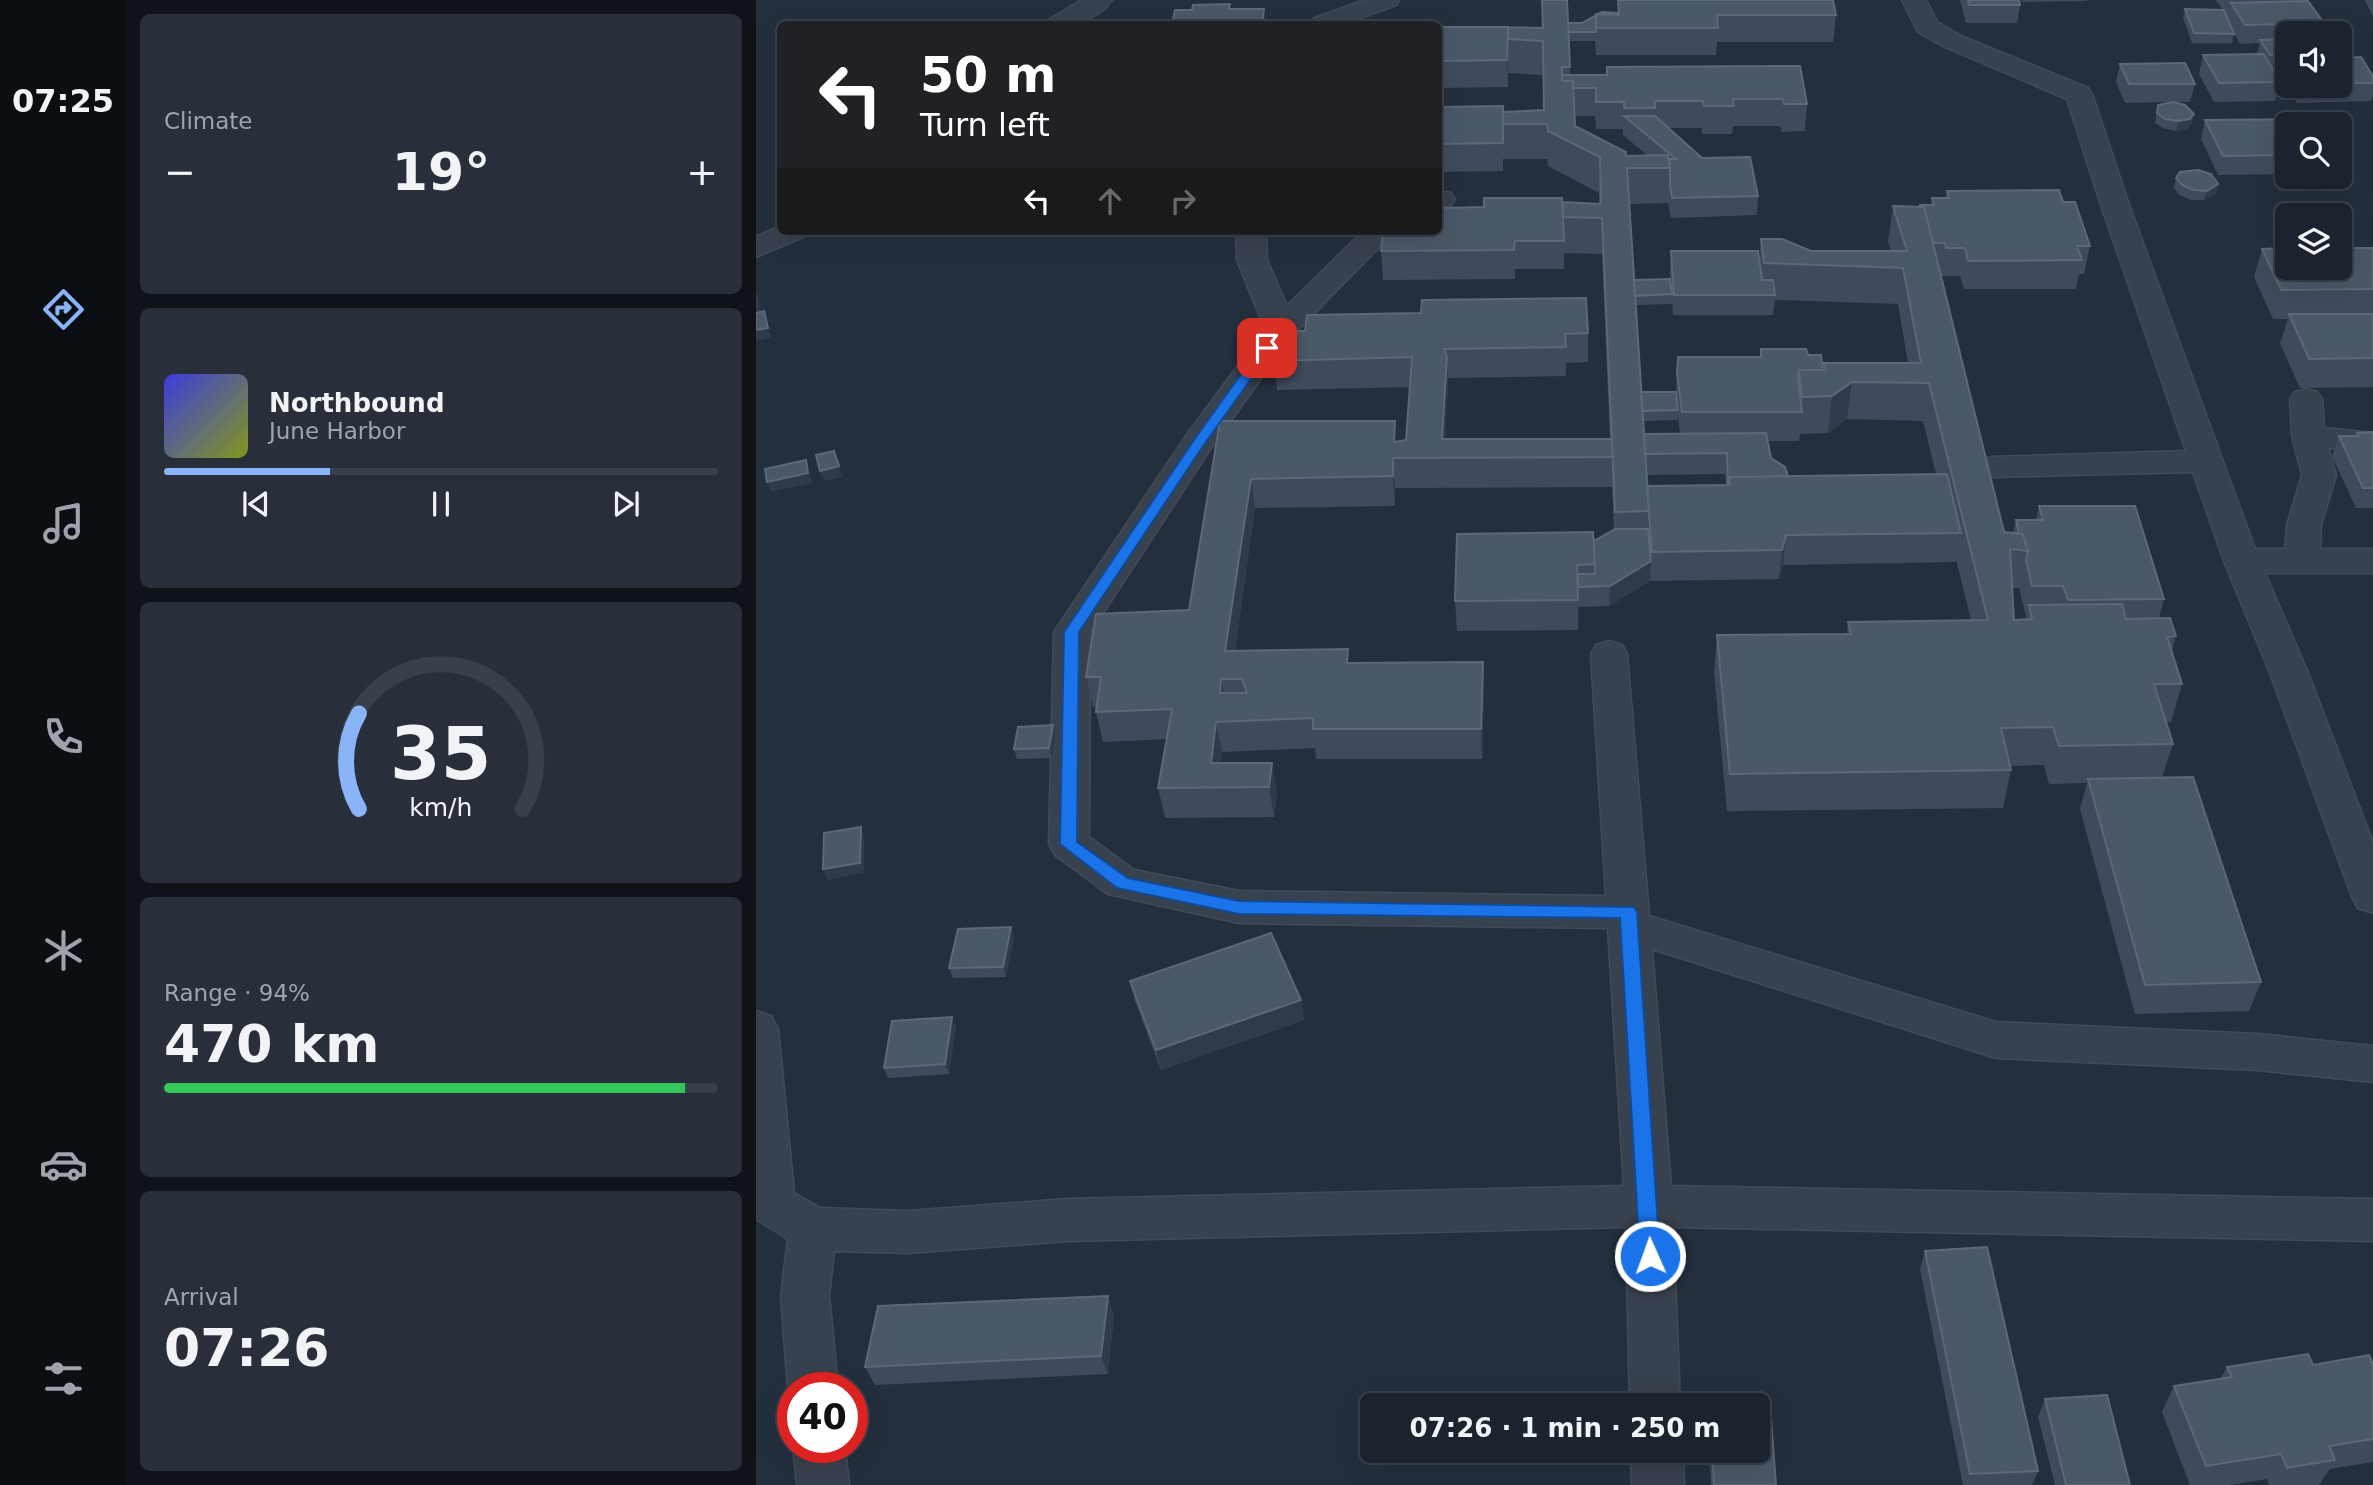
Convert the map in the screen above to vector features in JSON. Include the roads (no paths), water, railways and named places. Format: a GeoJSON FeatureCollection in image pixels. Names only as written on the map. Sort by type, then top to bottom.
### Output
{"type":"FeatureCollection","features":[{"type":"Feature","properties":{"kind":"street"},"geometry":{"type":"LineString","coordinates":[[1064,21],[1100,0]]}},
{"type":"Feature","properties":{"kind":"street"},"geometry":{"type":"LineString","coordinates":[[1330,21],[1387,0]]}},
{"type":"Feature","properties":{"kind":"street"},"geometry":{"type":"LineString","coordinates":[[1914,0],[1927,27],[1952,41],[2079,94],[2114,202],[2242,561],[2289,673],[2373,897]]}},
{"type":"Feature","properties":{"kind":"street"},"geometry":{"type":"LineString","coordinates":[[756,248],[784,235]]}},
{"type":"Feature","properties":{"kind":"street"},"geometry":{"type":"LineString","coordinates":[[1251,235],[1252,260],[1281,329]]}},
{"type":"Feature","properties":{"kind":"street"},"geometry":{"type":"LineString","coordinates":[[1376,235],[1281,329],[1198,443],[1072,632],[1069,844],[1123,883],[1239,907],[1629,919],[1996,1040],[2258,1052],[2373,1064]]}},
{"type":"Feature","properties":{"kind":"street"},"geometry":{"type":"LineString","coordinates":[[2302,561],[2304,525],[2319,475],[2308,436],[2306,399]]}},
{"type":"Feature","properties":{"kind":"street"},"geometry":{"type":"LineString","coordinates":[[2308,436],[2373,443]]}},
{"type":"Feature","properties":{"kind":"street"},"geometry":{"type":"LineString","coordinates":[[1992,467],[2206,461]]}},
{"type":"Feature","properties":{"kind":"street"},"geometry":{"type":"LineString","coordinates":[[2242,561],[2373,561]]}},
{"type":"Feature","properties":{"kind":"street"},"geometry":{"type":"LineString","coordinates":[[1609,654],[1648,1206],[1655,1393]]}},
{"type":"Feature","properties":{"kind":"street"},"geometry":{"type":"LineString","coordinates":[[756,1029],[764,1206],[813,1229],[908,1231],[1069,1220],[1648,1206],[2373,1220]]}},
{"type":"Feature","properties":{"kind":"street"},"geometry":{"type":"LineString","coordinates":[[812,1372],[805,1296],[813,1229]]}},
{"type":"Feature","properties":{"kind":"street"},"geometry":{"type":"LineString","coordinates":[[821,1463],[823,1485]]}},
{"type":"Feature","properties":{"kind":"street"},"geometry":{"type":"LineString","coordinates":[[1657,1463],[1658,1485]]}}]}
